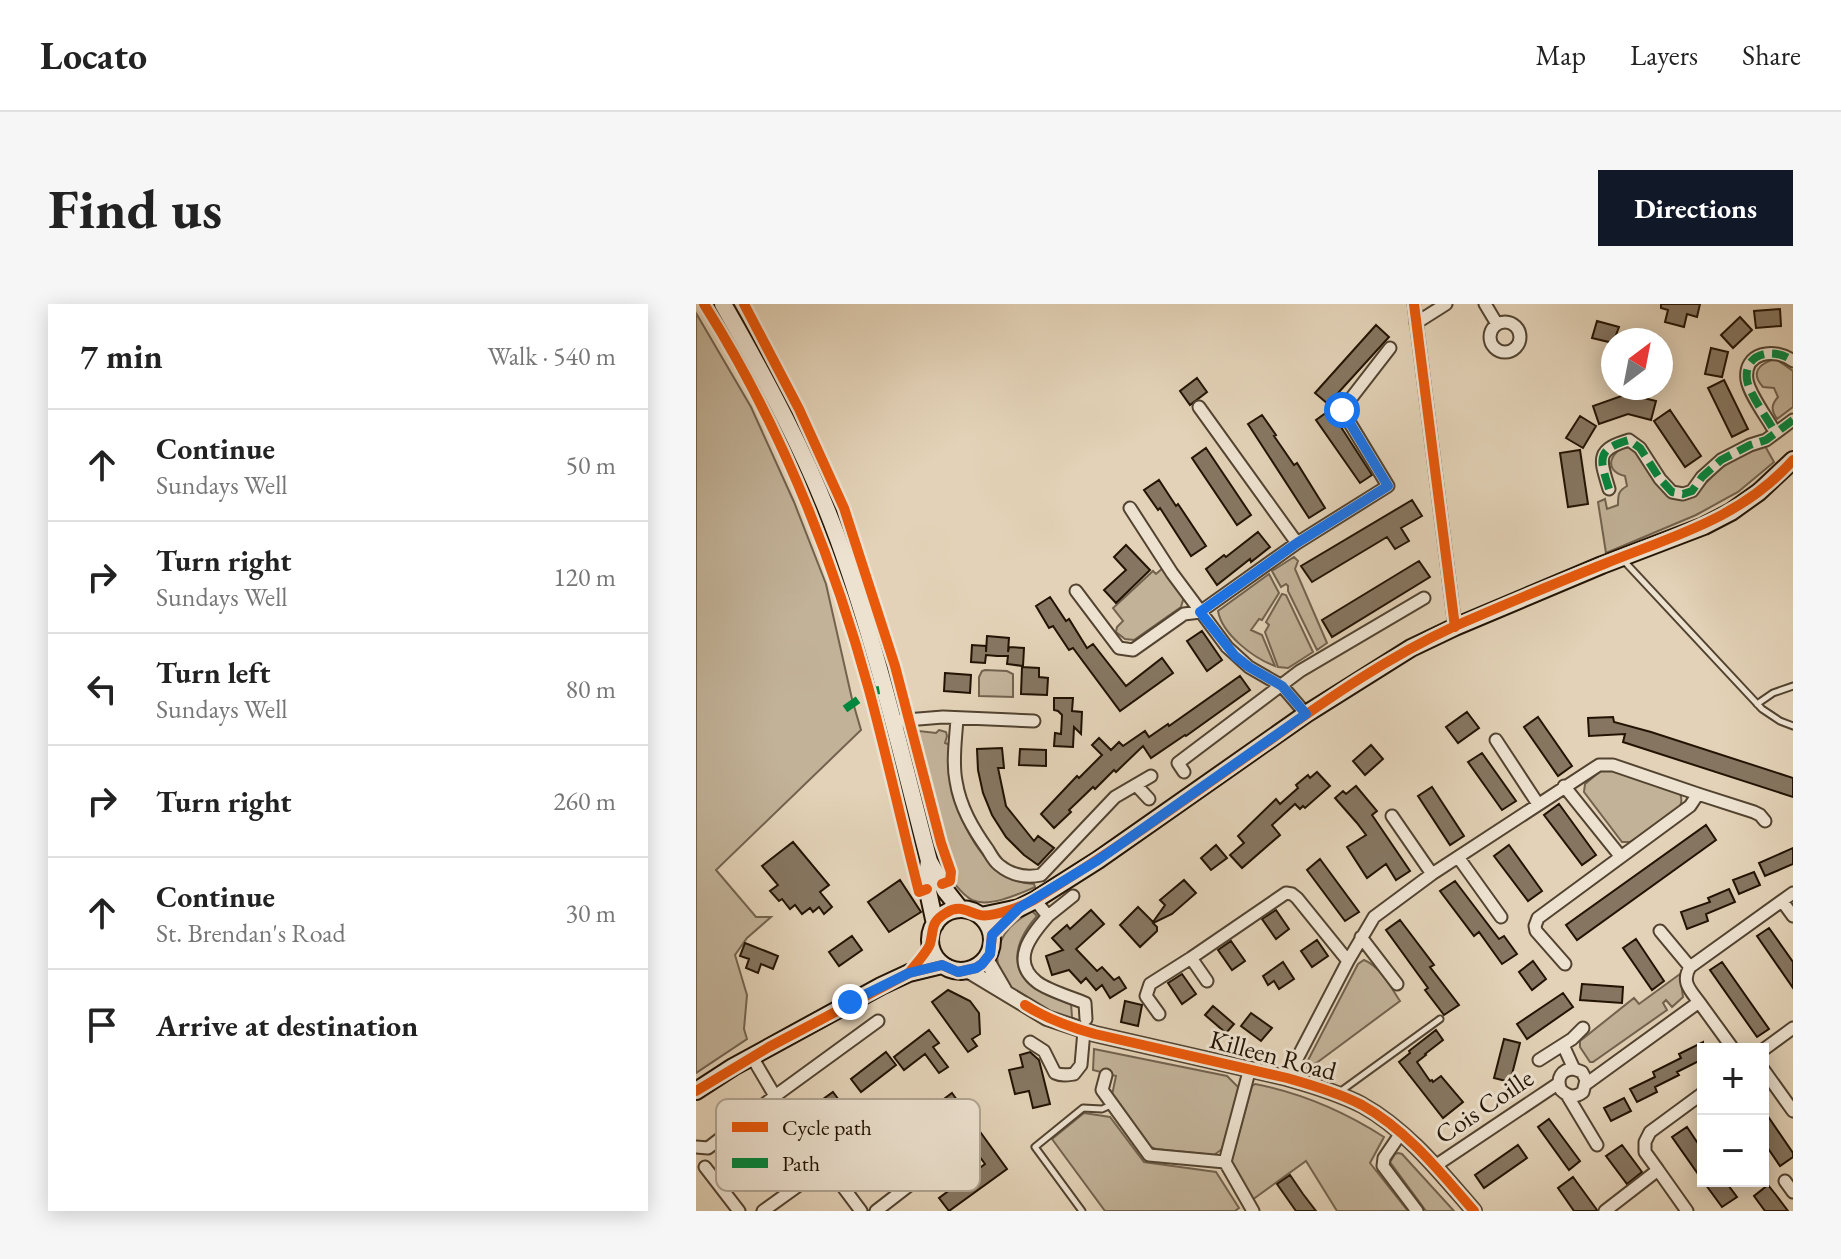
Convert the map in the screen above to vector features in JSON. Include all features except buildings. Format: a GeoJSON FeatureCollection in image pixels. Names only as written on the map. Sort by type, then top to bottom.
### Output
{"type":"FeatureCollection","features":[{"type":"Feature","properties":{"kind":"main road"},"geometry":{"type":"LineString","coordinates":[[723,304],[754,358],[817,487],[838,540],[894,721],[929,861],[960,909]]}},
{"type":"Feature","properties":{"kind":"main road"},"geometry":{"type":"LineString","coordinates":[[981,916],[1019,908],[1035,900],[1098,860],[1306,714],[1411,648],[1621,557],[1704,526],[1759,492],[1793,460]]}},
{"type":"Feature","properties":{"kind":"main road"},"geometry":{"type":"LineString","coordinates":[[929,861],[926,882],[935,924]]}},
{"type":"Feature","properties":{"kind":"main road"},"geometry":{"type":"LineString","coordinates":[[992,935],[1019,908]]}},
{"type":"Feature","properties":{"kind":"main road"},"geometry":{"type":"LineString","coordinates":[[960,909],[973,911],[989,924],[992,947],[982,964],[969,971],[958,972],[942,965],[930,945],[935,924],[946,913],[960,909]]}},
{"type":"Feature","properties":{"kind":"main road"},"geometry":{"type":"LineString","coordinates":[[909,973],[930,945]]}},
{"type":"Feature","properties":{"kind":"main road"},"geometry":{"type":"LineString","coordinates":[[696,1091],[850,1002],[909,973],[942,965]]}},
{"type":"Feature","properties":{"kind":"street"},"geometry":{"type":"LineString","coordinates":[[1414,304],[1455,627]]}},
{"type":"Feature","properties":{"kind":"street"},"geometry":{"type":"LineString","coordinates":[[1416,323],[1446,304]]}},
{"type":"Feature","properties":{"kind":"street"},"geometry":{"type":"LineString","coordinates":[[1485,304],[1497,324]]}},
{"type":"Feature","properties":{"kind":"street"},"geometry":{"type":"LineString","coordinates":[[1076,591],[1119,648],[1133,650],[1184,614],[1200,612],[1297,543],[1388,486],[1342,410],[1390,348]]}},
{"type":"Feature","properties":{"kind":"street"},"geometry":{"type":"LineString","coordinates":[[1772,427],[1763,401],[1749,386],[1746,377],[1755,357],[1764,353],[1785,355],[1793,361]]}},
{"type":"Feature","properties":{"kind":"street"},"geometry":{"type":"LineString","coordinates":[[1199,407],[1297,543]]}},
{"type":"Feature","properties":{"kind":"street"},"geometry":{"type":"LineString","coordinates":[[1609,489],[1601,463],[1604,453],[1613,445],[1629,440],[1640,448],[1672,492],[1683,494],[1692,491],[1721,460],[1766,440],[1793,420]]}},
{"type":"Feature","properties":{"kind":"street"},"geometry":{"type":"LineString","coordinates":[[1130,508],[1200,612],[1235,656],[1282,686],[1306,714]]}},
{"type":"Feature","properties":{"kind":"street"},"geometry":{"type":"LineString","coordinates":[[1184,772],[1178,763],[1300,671],[1424,598]]}},
{"type":"Feature","properties":{"kind":"street"},"geometry":{"type":"LineString","coordinates":[[894,721],[921,718],[1034,721]]}},
{"type":"Feature","properties":{"kind":"street"},"geometry":{"type":"LineString","coordinates":[[957,718],[956,780],[963,806],[975,831],[998,864],[1015,874],[1030,877],[1041,875],[1115,797],[1151,776]]}},
{"type":"Feature","properties":{"kind":"street"},"geometry":{"type":"LineString","coordinates":[[1496,740],[1538,804]]}},
{"type":"Feature","properties":{"kind":"street"},"geometry":{"type":"LineString","coordinates":[[1287,1078],[1374,917],[1432,874],[1599,765],[1613,765],[1754,812],[1765,821]]}},
{"type":"Feature","properties":{"kind":"street"},"geometry":{"type":"LineString","coordinates":[[1136,785],[1149,799]]}},
{"type":"Feature","properties":{"kind":"street"},"geometry":{"type":"LineString","coordinates":[[1564,786],[1621,857]]}},
{"type":"Feature","properties":{"kind":"street"},"geometry":{"type":"LineString","coordinates":[[1565,964],[1536,931],[1536,921],[1690,806],[1698,794]]}},
{"type":"Feature","properties":{"kind":"street"},"geometry":{"type":"LineString","coordinates":[[1392,816],[1432,874]]}},
{"type":"Feature","properties":{"kind":"street"},"geometry":{"type":"LineString","coordinates":[[1458,857],[1501,917]]}},
{"type":"Feature","properties":{"kind":"street"},"geometry":{"type":"LineString","coordinates":[[1159,1014],[1146,996],[1150,984],[1286,893],[1297,898],[1348,961]]}},
{"type":"Feature","properties":{"kind":"street"},"geometry":{"type":"LineString","coordinates":[[1729,1043],[1686,985],[1685,975],[1690,967],[1793,893]]}},
{"type":"Feature","properties":{"kind":"street"},"geometry":{"type":"LineString","coordinates":[[1030,1042],[1044,1051],[1055,1073],[1074,1074],[1081,1065],[1085,1003],[1037,982],[1024,967],[1025,947],[1036,929],[1073,896]]}},
{"type":"Feature","properties":{"kind":"street"},"geometry":{"type":"LineString","coordinates":[[1035,900],[1048,916]]}},
{"type":"Feature","properties":{"kind":"street"},"geometry":{"type":"LineString","coordinates":[[1782,901],[1793,916]]}},
{"type":"Feature","properties":{"kind":"street"},"geometry":{"type":"LineString","coordinates":[[1660,931],[1690,967]]}},
{"type":"Feature","properties":{"kind":"street"},"geometry":{"type":"LineString","coordinates":[[1361,937],[1397,984]]}},
{"type":"Feature","properties":{"kind":"street"},"geometry":{"type":"LineString","coordinates":[[1191,958],[1207,981]]}},
{"type":"Feature","properties":{"kind":"street"},"geometry":{"type":"LineString","coordinates":[[986,959],[1005,992]]}},
{"type":"Feature","properties":{"kind":"street","name":"Killeen Road"},"geometry":{"type":"LineString","coordinates":[[969,971],[1047,1018],[1085,1025],[1287,1078],[1337,1094],[1371,1110],[1401,1133],[1435,1166],[1474,1211]]}},
{"type":"Feature","properties":{"kind":"street"},"geometry":{"type":"LineString","coordinates":[[1586,1084],[1582,1072],[1574,1069],[1562,1074],[1559,1083],[1567,1095],[1579,1094],[1586,1084],[1699,1002]]}},
{"type":"Feature","properties":{"kind":"street"},"geometry":{"type":"LineString","coordinates":[[771,1099],[878,1021]]}},
{"type":"Feature","properties":{"kind":"street","name":"Cois Coille"},"geometry":{"type":"LineString","coordinates":[[1539,1060],[1583,1028]]}},
{"type":"Feature","properties":{"kind":"street"},"geometry":{"type":"LineString","coordinates":[[1769,1046],[1793,1028]]}},
{"type":"Feature","properties":{"kind":"street"},"geometry":{"type":"LineString","coordinates":[[1563,1045],[1574,1069]]}},
{"type":"Feature","properties":{"kind":"street"},"geometry":{"type":"LineString","coordinates":[[752,1057],[777,1099]]}},
{"type":"Feature","properties":{"kind":"street"},"geometry":{"type":"LineString","coordinates":[[1250,1068],[1225,1162],[1253,1211]]}},
{"type":"Feature","properties":{"kind":"street"},"geometry":{"type":"LineString","coordinates":[[1106,1075],[1102,1090],[1149,1155],[1225,1162]]}},
{"type":"Feature","properties":{"kind":"street"},"geometry":{"type":"LineString","coordinates":[[1769,1077],[1793,1111]]}},
{"type":"Feature","properties":{"kind":"street","name":"Cois Coille"},"geometry":{"type":"LineString","coordinates":[[1435,1166],[1559,1083]]}},
{"type":"Feature","properties":{"kind":"street","name":"Cois Coille"},"geometry":{"type":"LineString","coordinates":[[1567,1095],[1597,1145]]}},
{"type":"Feature","properties":{"kind":"street"},"geometry":{"type":"LineString","coordinates":[[1687,1211],[1645,1152],[1645,1142],[1650,1132],[1697,1097]]}},
{"type":"Feature","properties":{"kind":"street"},"geometry":{"type":"LineString","coordinates":[[1401,1133],[1384,1158],[1383,1166],[1417,1211]]}},
{"type":"Feature","properties":{"kind":"street"},"geometry":{"type":"LineString","coordinates":[[696,1147],[708,1148],[716,1142]]}},
{"type":"Feature","properties":{"kind":"street"},"geometry":{"type":"LineString","coordinates":[[705,1167],[716,1181]]}},
{"type":"Feature","properties":{"kind":"street"},"geometry":{"type":"LineString","coordinates":[[1605,1211],[1658,1170]]}},
{"type":"Feature","properties":{"kind":"street"},"geometry":{"type":"LineString","coordinates":[[1785,1181],[1793,1192]]}},
{"type":"Feature","properties":{"kind":"street"},"geometry":{"type":"LineString","coordinates":[[724,1191],[739,1211]]}},
{"type":"Feature","properties":{"kind":"street"},"geometry":{"type":"LineString","coordinates":[[763,1211],[791,1191]]}},
{"type":"Feature","properties":{"kind":"street"},"geometry":{"type":"LineString","coordinates":[[846,1191],[861,1211]]}},
{"type":"Feature","properties":{"kind":"street"},"geometry":{"type":"LineString","coordinates":[[876,1211],[902,1191]]}},
{"type":"Feature","properties":{"kind":"lane"},"geometry":{"type":"LineString","coordinates":[[1621,557],[1757,704],[1780,721],[1793,726]]}},
{"type":"Feature","properties":{"kind":"lane"},"geometry":{"type":"LineString","coordinates":[[1757,704],[1773,693],[1793,686]]}},
{"type":"Feature","properties":{"kind":"lane"},"geometry":{"type":"LineString","coordinates":[[1337,1094],[1440,1019]]}},
{"type":"Feature","properties":{"kind":"lane"},"geometry":{"type":"LineString","coordinates":[[1082,1211],[1035,1147],[1083,1108],[1102,1109],[1112,1104]]}},
{"type":"Feature","properties":{"kind":"shaded area"},"geometry":{"type":"Polygon","coordinates":[[[696,313],[751,407],[794,502],[826,584],[861,730],[716,870],[756,917],[771,917],[747,938],[735,955],[747,995],[744,1029],[747,1039],[696,1073],[696,313]]]}},
{"type":"Feature","properties":{"kind":"shaded area"},"geometry":{"type":"Polygon","coordinates":[[[1776,359],[1793,371],[1793,407],[1777,419],[1773,408],[1778,397],[1774,388],[1763,387],[1757,377],[1761,366],[1776,359]]]}},
{"type":"Feature","properties":{"kind":"shaded area"},"geometry":{"type":"Polygon","coordinates":[[[1629,444],[1635,446],[1669,493],[1698,492],[1728,463],[1765,446],[1774,462],[1738,492],[1696,515],[1606,553],[1598,502],[1605,499],[1607,509],[1618,505],[1619,494],[1627,486],[1625,476],[1611,465],[1614,455],[1629,444]]]}},
{"type":"Feature","properties":{"kind":"shaded area"},"geometry":{"type":"Polygon","coordinates":[[[1294,557],[1298,561],[1295,569],[1327,643],[1317,650],[1288,586],[1281,587],[1272,571],[1294,557]]]}},
{"type":"Feature","properties":{"kind":"shaded area"},"geometry":{"type":"Polygon","coordinates":[[[1164,567],[1184,597],[1181,607],[1134,640],[1125,639],[1116,632],[1123,621],[1113,608],[1153,571],[1156,574],[1164,567]]]}},
{"type":"Feature","properties":{"kind":"shaded area"},"geometry":{"type":"Polygon","coordinates":[[[1269,574],[1279,593],[1262,620],[1259,619],[1251,630],[1262,635],[1275,666],[1240,644],[1226,628],[1218,611],[1269,574]]]}},
{"type":"Feature","properties":{"kind":"shaded area"},"geometry":{"type":"Polygon","coordinates":[[[1282,594],[1286,595],[1313,652],[1288,668],[1278,667],[1265,632],[1269,625],[1266,622],[1282,594]]]}},
{"type":"Feature","properties":{"kind":"shaded area"},"geometry":{"type":"Polygon","coordinates":[[[985,670],[1013,674],[1013,697],[979,696],[979,677],[985,670]]]}},
{"type":"Feature","properties":{"kind":"shaded area"},"geometry":{"type":"Polygon","coordinates":[[[939,730],[946,732],[945,743],[951,745],[949,767],[952,787],[964,824],[974,842],[1000,871],[1035,887],[1004,899],[979,902],[966,896],[953,882],[916,734],[919,731],[936,733],[939,730]]]}},
{"type":"Feature","properties":{"kind":"shaded area"},"geometry":{"type":"Polygon","coordinates":[[[1603,769],[1612,769],[1680,793],[1680,806],[1657,826],[1630,842],[1622,842],[1584,792],[1585,784],[1603,769]]]}},
{"type":"Feature","properties":{"kind":"shaded area"},"geometry":{"type":"Polygon","coordinates":[[[1032,911],[1037,916],[1023,936],[1017,956],[1022,975],[1041,992],[1071,1003],[1072,1017],[1082,1023],[1026,1000],[1008,984],[1001,972],[998,950],[1002,939],[1009,928],[1032,911]]]}},
{"type":"Feature","properties":{"kind":"shaded area"},"geometry":{"type":"Polygon","coordinates":[[[1364,960],[1380,972],[1400,1001],[1307,1070],[1305,1066],[1358,964],[1364,960]]]}},
{"type":"Feature","properties":{"kind":"shaded area"},"geometry":{"type":"Polygon","coordinates":[[[1680,974],[1683,997],[1672,1007],[1666,1000],[1663,1003],[1667,1010],[1590,1062],[1580,1047],[1580,1041],[1634,998],[1639,1004],[1680,974]]]}},
{"type":"Feature","properties":{"kind":"shaded area"},"geometry":{"type":"Polygon","coordinates":[[[1094,1049],[1227,1076],[1239,1088],[1222,1149],[1214,1155],[1148,1146],[1112,1095],[1116,1076],[1093,1070],[1094,1049]]]}},
{"type":"Feature","properties":{"kind":"shaded area"},"geometry":{"type":"Polygon","coordinates":[[[1255,1084],[1322,1104],[1384,1137],[1370,1163],[1408,1211],[1337,1211],[1306,1161],[1252,1200],[1232,1168],[1232,1159],[1255,1084]]]}},
{"type":"Feature","properties":{"kind":"shaded area"},"geometry":{"type":"Polygon","coordinates":[[[1084,1113],[1110,1117],[1144,1162],[1216,1172],[1239,1208],[1235,1211],[1105,1211],[1052,1139],[1084,1113]]]}},
{"type":"Feature","properties":{"kind":"shaded area"},"geometry":{"type":"Polygon","coordinates":[[[1398,1153],[1454,1211],[1426,1211],[1390,1162],[1398,1153]]]}},
{"type":"Feature","properties":{"kind":"marked path"},"geometry":{"type":"LineString","coordinates":[[1772,427],[1751,391],[1747,371],[1755,358],[1769,353],[1793,361]]}},
{"type":"Feature","properties":{"kind":"marked path"},"geometry":{"type":"LineString","coordinates":[[1609,489],[1603,457],[1605,452],[1618,444],[1629,440],[1640,448],[1672,492],[1683,494],[1692,491],[1721,460],[1766,440],[1793,420]]}},
{"type":"Feature","properties":{"kind":"marked path"},"geometry":{"type":"LineString","coordinates":[[845,709],[869,692],[885,689]]}},
{"type":"Feature","properties":{"kind":"cycle path"},"geometry":{"type":"LineString","coordinates":[[704,304],[756,396],[801,491],[820,540],[869,690],[919,892],[927,889]]}},
{"type":"Feature","properties":{"kind":"cycle path"},"geometry":{"type":"LineString","coordinates":[[744,304],[799,409],[844,508],[895,666],[951,872],[950,881],[942,884]]}},
{"type":"Feature","properties":{"kind":"cycle path"},"geometry":{"type":"LineString","coordinates":[[1414,304],[1455,627]]}},
{"type":"Feature","properties":{"kind":"cycle path"},"geometry":{"type":"LineString","coordinates":[[909,973],[929,947],[935,923],[951,910],[992,915],[1032,901],[1127,840],[1383,664],[1453,627],[1705,523],[1752,497],[1793,460]]}},
{"type":"Feature","properties":{"kind":"cycle path"},"geometry":{"type":"LineString","coordinates":[[696,1091],[769,1047],[909,973],[942,965],[958,972],[976,968],[990,954],[992,935],[1019,908]]}},
{"type":"Feature","properties":{"kind":"cycle path"},"geometry":{"type":"LineString","coordinates":[[1025,1005],[1085,1031],[1287,1078],[1362,1105],[1409,1140],[1474,1211]]}},
{"type":"Feature","properties":{"kind":"route"},"geometry":{"type":"LineString","coordinates":[[850,1002],[909,973],[942,965],[958,972],[976,968],[990,954],[992,935],[1019,908],[1098,860],[1306,714],[1282,686],[1235,656],[1200,612],[1297,543],[1388,486],[1342,410]]}}]}
